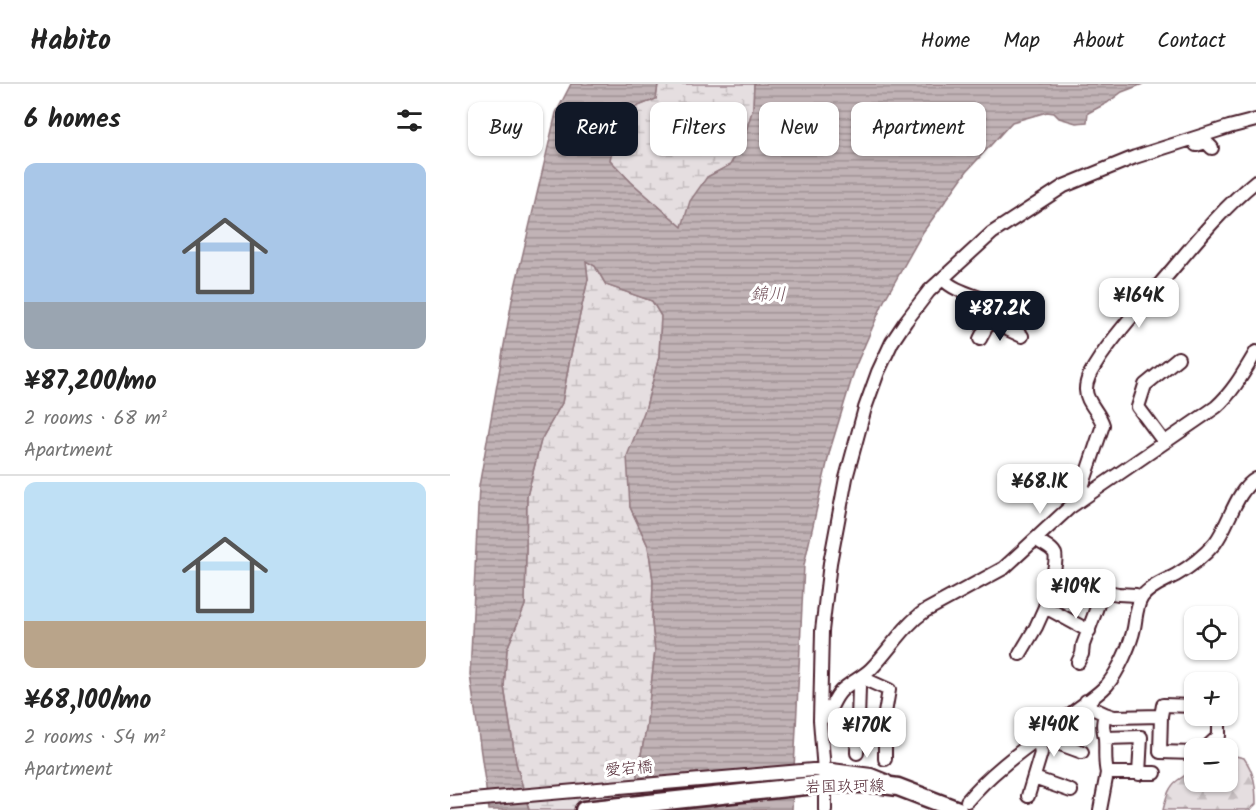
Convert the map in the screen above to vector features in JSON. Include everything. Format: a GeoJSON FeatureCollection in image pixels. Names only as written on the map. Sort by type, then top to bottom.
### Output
{"type":"FeatureCollection","features":[{"type":"Feature","properties":{"kind":"main road","name":"岩国玖珂線"},"geometry":{"type":"LineString","coordinates":[[584,810],[819,777],[898,787],[962,805]]}},
{"type":"Feature","properties":{"kind":"street"},"geometry":{"type":"LineString","coordinates":[[825,810],[819,777],[820,720],[822,631],[830,563],[839,508],[865,408],[892,342],[929,291],[992,234],[1064,186],[1135,157],[1256,120]]}},
{"type":"Feature","properties":{"kind":"street"},"geometry":{"type":"LineString","coordinates":[[1194,138],[1196,145],[1206,142],[1212,148]]}},
{"type":"Feature","properties":{"kind":"street"},"geometry":{"type":"LineString","coordinates":[[1082,499],[1080,493],[1104,425],[1085,391],[1090,374],[1114,336],[1126,322],[1198,239],[1256,181]]}},
{"type":"Feature","properties":{"kind":"street"},"geometry":{"type":"LineString","coordinates":[[943,279],[952,287],[992,303],[990,321],[980,339]]}},
{"type":"Feature","properties":{"kind":"street"},"geometry":{"type":"LineString","coordinates":[[990,321],[1022,336]]}},
{"type":"Feature","properties":{"kind":"street"},"geometry":{"type":"LineString","coordinates":[[820,720],[826,717],[834,699],[840,692],[885,653],[915,618],[1004,568],[1069,508],[1216,407],[1226,398],[1256,352]]}},
{"type":"Feature","properties":{"kind":"street"},"geometry":{"type":"LineString","coordinates":[[1164,442],[1138,407],[1145,385],[1178,358]]}},
{"type":"Feature","properties":{"kind":"street"},"geometry":{"type":"LineString","coordinates":[[962,805],[985,781],[1107,685],[1124,657],[1132,638],[1142,597],[1200,559],[1216,542],[1246,488],[1256,479]]}},
{"type":"Feature","properties":{"kind":"street"},"geometry":{"type":"LineString","coordinates":[[1020,654],[1045,607],[1056,563],[1056,555],[1053,551],[1036,539]]}},
{"type":"Feature","properties":{"kind":"street"},"geometry":{"type":"LineString","coordinates":[[1078,662],[1103,591],[1142,597]]}},
{"type":"Feature","properties":{"kind":"street"},"geometry":{"type":"LineString","coordinates":[[1045,607],[1089,632]]}},
{"type":"Feature","properties":{"kind":"street"},"geometry":{"type":"LineString","coordinates":[[857,753],[860,677]]}},
{"type":"Feature","properties":{"kind":"street"},"geometry":{"type":"LineString","coordinates":[[860,677],[889,690],[885,712],[885,759]]}},
{"type":"Feature","properties":{"kind":"street"},"geometry":{"type":"LineString","coordinates":[[1086,702],[1092,708],[1114,717],[1161,716]]}},
{"type":"Feature","properties":{"kind":"street"},"geometry":{"type":"LineString","coordinates":[[1184,706],[1163,705],[1160,752],[1184,753]]}},
{"type":"Feature","properties":{"kind":"street"},"geometry":{"type":"LineString","coordinates":[[1100,810],[1107,773],[1102,725],[1105,714]]}},
{"type":"Feature","properties":{"kind":"street"},"geometry":{"type":"LineString","coordinates":[[1105,738],[1141,737],[1140,774]]}},
{"type":"Feature","properties":{"kind":"street"},"geometry":{"type":"LineString","coordinates":[[1040,738],[1082,752]]}},
{"type":"Feature","properties":{"kind":"street"},"geometry":{"type":"LineString","coordinates":[[1028,796],[1041,753],[1040,738]]}},
{"type":"Feature","properties":{"kind":"street"},"geometry":{"type":"LineString","coordinates":[[1107,773],[1155,773]]}},
{"type":"Feature","properties":{"kind":"street","name":"愛宕橋"},"geometry":{"type":"LineString","coordinates":[[450,802],[819,777]]}},
{"type":"Feature","properties":{"kind":"street"},"geometry":{"type":"LineString","coordinates":[[1034,778],[1071,791]]}},
{"type":"Feature","properties":{"kind":"green space"},"geometry":{"type":"Polygon","coordinates":[[[658,84],[754,84],[753,108],[747,128],[747,102],[650,102],[650,156],[735,156],[730,165],[707,177],[682,227],[610,160],[611,156],[638,156],[638,106],[656,99],[658,84]]]}},
{"type":"Feature","properties":{"kind":"green space"},"geometry":{"type":"Polygon","coordinates":[[[586,261],[595,266],[606,285],[652,301],[661,316],[659,357],[646,407],[630,507],[648,546],[653,580],[652,622],[655,651],[646,730],[637,774],[639,810],[529,810],[516,763],[504,686],[507,649],[525,605],[527,496],[541,440],[562,403],[588,279],[586,261]]]}},
{"type":"Feature","properties":{"kind":"green space"},"geometry":{"type":"Polygon","coordinates":[[[1238,757],[1244,758],[1255,785],[1256,804],[1250,810],[1163,810],[1172,786],[1184,776],[1184,792],[1238,792],[1238,757]]]}},
{"type":"Feature","properties":{"kind":"water","name":"錦川"},"geometry":{"type":"Polygon","coordinates":[[[571,84],[658,84],[656,99],[638,106],[638,102],[562,102],[571,84]]]}},
{"type":"Feature","properties":{"kind":"water","name":"錦川"},"geometry":{"type":"Polygon","coordinates":[[[754,84],[1143,84],[1122,92],[1088,113],[1087,122],[1076,123],[1047,112],[1012,122],[986,150],[986,102],[851,102],[851,156],[981,156],[967,171],[923,232],[884,301],[856,365],[830,450],[804,565],[792,810],[639,810],[637,774],[646,730],[655,651],[652,622],[653,580],[648,546],[630,507],[627,456],[646,407],[659,357],[661,316],[652,301],[606,285],[595,266],[586,261],[588,279],[562,403],[541,440],[527,496],[525,605],[507,649],[504,687],[516,763],[529,810],[489,810],[470,675],[479,486],[512,300],[555,117],[555,156],[611,156],[610,160],[631,182],[682,227],[690,201],[707,177],[730,165],[735,156],[747,156],[747,128],[753,108],[754,84]]]}}]}
